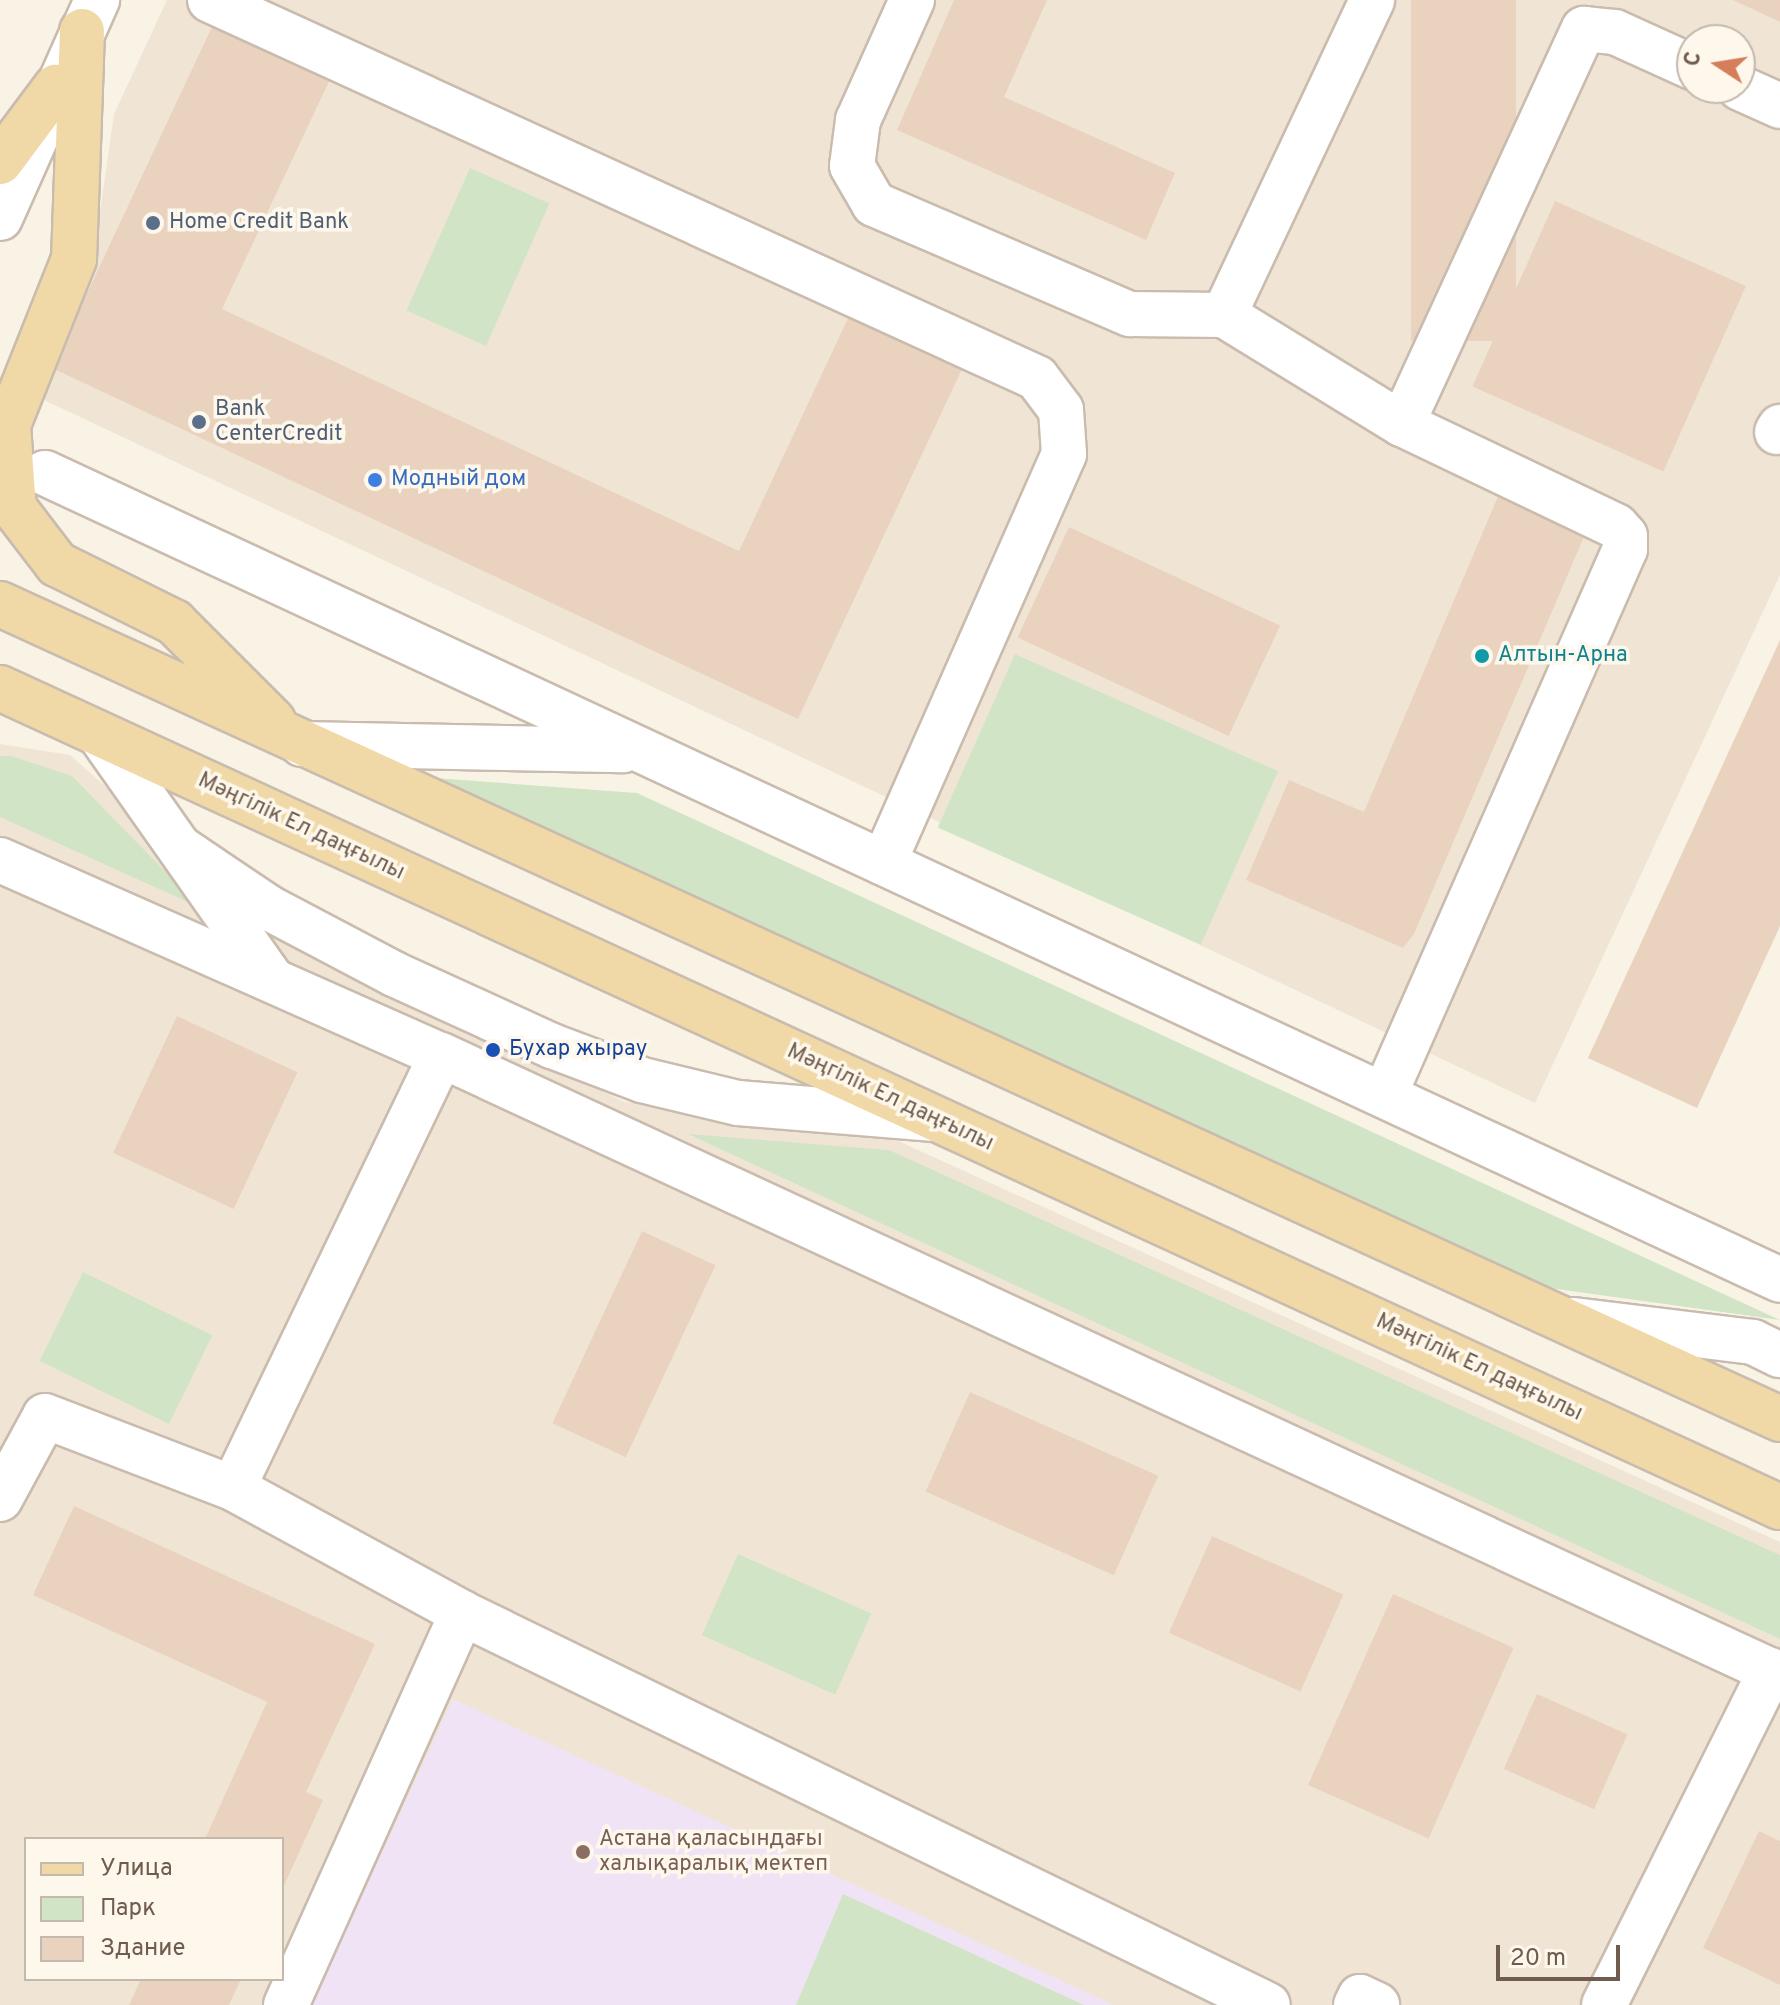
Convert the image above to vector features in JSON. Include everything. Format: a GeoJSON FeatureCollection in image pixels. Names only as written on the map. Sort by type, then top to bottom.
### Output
{"type":"FeatureCollection","features":[{"type":"Feature","properties":{"kind":"main road"},"geometry":{"type":"LineString","coordinates":[[90,15],[74,259],[8,425],[14,508],[57,564],[174,622],[295,741]]}},
{"type":"Feature","properties":{"kind":"main road"},"geometry":{"type":"LineString","coordinates":[[0,162],[56,87]]}},
{"type":"Feature","properties":{"kind":"main road"},"geometry":{"type":"LineString","coordinates":[[0,604],[1780,1419]]}},
{"type":"Feature","properties":{"kind":"main road","name":"Мәңгілік Ел даңғылы"},"geometry":{"type":"LineString","coordinates":[[0,688],[1780,1507]]}},
{"type":"Feature","properties":{"kind":"main road"},"geometry":{"type":"LineString","coordinates":[[0,723],[84,727]]}},
{"type":"Feature","properties":{"kind":"street"},"geometry":{"type":"LineString","coordinates":[[210,0],[1037,378],[1061,410],[1064,454],[884,863]]}},
{"type":"Feature","properties":{"kind":"street"},"geometry":{"type":"LineString","coordinates":[[912,0],[858,120],[852,166],[874,204],[1130,314],[1224,315],[1402,424],[1616,526],[1625,536],[1625,549],[1385,1094]]}},
{"type":"Feature","properties":{"kind":"street"},"geometry":{"type":"LineString","coordinates":[[1224,315],[1372,0]]}},
{"type":"Feature","properties":{"kind":"street"},"geometry":{"type":"LineString","coordinates":[[0,218],[90,15]]}},
{"type":"Feature","properties":{"kind":"street"},"geometry":{"type":"LineString","coordinates":[[1402,424],[1584,29],[1615,32],[1676,60]]}},
{"type":"Feature","properties":{"kind":"street"},"geometry":{"type":"LineString","coordinates":[[1756,95],[1780,106]]}},
{"type":"Feature","properties":{"kind":"street"},"geometry":{"type":"LineString","coordinates":[[45,473],[1780,1280]]}},
{"type":"Feature","properties":{"kind":"street"},"geometry":{"type":"LineString","coordinates":[[84,727],[180,848],[271,978]]}},
{"type":"Feature","properties":{"kind":"street"},"geometry":{"type":"LineString","coordinates":[[295,741],[641,751]]}},
{"type":"Feature","properties":{"kind":"street"},"geometry":{"type":"LineString","coordinates":[[180,848],[269,908],[394,974],[552,1046],[642,1080],[738,1103],[938,1120]]}},
{"type":"Feature","properties":{"kind":"street"},"geometry":{"type":"LineString","coordinates":[[0,860],[441,1055],[1776,1672],[1604,2005]]}},
{"type":"Feature","properties":{"kind":"street"},"geometry":{"type":"LineString","coordinates":[[233,1488],[441,1055]]}},
{"type":"Feature","properties":{"kind":"street"},"geometry":{"type":"LineString","coordinates":[[1565,1319],[1753,1342],[1780,1355]]}},
{"type":"Feature","properties":{"kind":"street"},"geometry":{"type":"LineString","coordinates":[[0,1499],[45,1416],[233,1488],[462,1613],[1268,2005]]}},
{"type":"Feature","properties":{"kind":"street"},"geometry":{"type":"LineString","coordinates":[[286,2005],[462,1613]]}},
{"type":"Feature","properties":{"kind":"street"},"geometry":{"type":"LineString","coordinates":[[1356,2005],[1360,1997],[1377,2005]]}},
{"type":"Feature","properties":{"kind":"shaded area"},"geometry":{"type":"Polygon","coordinates":[[[167,0],[1780,0],[1780,575],[1535,1103],[44,400],[101,205],[114,114],[167,0]]]}},
{"type":"Feature","properties":{"kind":"shaded area"},"geometry":{"type":"Polygon","coordinates":[[[0,744],[70,755],[267,930],[625,1102],[883,1134],[1780,1542],[1780,2005],[0,2005],[0,744]]]}},
{"type":"Feature","properties":{"kind":"shaded area","name":"Астана қаласындағы халықаралық мектеп"},"geometry":{"type":"Polygon","coordinates":[[[453,1699],[1114,2005],[312,2005],[453,1699]]]}},
{"type":"Feature","properties":{"kind":"green space"},"geometry":{"type":"Polygon","coordinates":[[[470,168],[549,203],[486,346],[407,311],[470,168]]]}},
{"type":"Feature","properties":{"kind":"green space"},"geometry":{"type":"Polygon","coordinates":[[[1015,654],[1278,771],[1201,945],[938,828],[1015,654]]]}},
{"type":"Feature","properties":{"kind":"green space"},"geometry":{"type":"Polygon","coordinates":[[[0,756],[11,756],[72,776],[201,908],[0,817],[0,756]]]}},
{"type":"Feature","properties":{"kind":"green space"},"geometry":{"type":"Polygon","coordinates":[[[407,776],[637,793],[1780,1320],[1535,1286],[407,776]]]}},
{"type":"Feature","properties":{"kind":"green space"},"geometry":{"type":"Polygon","coordinates":[[[688,1134],[889,1150],[1780,1555],[1780,1639],[688,1134]]]}},
{"type":"Feature","properties":{"kind":"green space"},"geometry":{"type":"Polygon","coordinates":[[[83,1272],[212,1335],[169,1424],[40,1361],[83,1272]]]}},
{"type":"Feature","properties":{"kind":"green space"},"geometry":{"type":"Polygon","coordinates":[[[738,1554],[871,1613],[835,1695],[702,1635],[738,1554]]]}},
{"type":"Feature","properties":{"kind":"green space"},"geometry":{"type":"Polygon","coordinates":[[[843,1894],[1084,2005],[796,2005],[843,1894]]]}},
{"type":"Feature","properties":{"kind":"building"},"geometry":{"type":"Polygon","coordinates":[[[954,0],[1047,0],[1004,97],[1175,173],[1146,240],[897,130],[954,0]]]}},
{"type":"Feature","properties":{"kind":"building"},"geometry":{"type":"Polygon","coordinates":[[[1411,0],[1516,0],[1516,341],[1411,341],[1411,0]]]}},
{"type":"Feature","properties":{"kind":"building"},"geometry":{"type":"Polygon","coordinates":[[[1733,0],[1780,0],[1780,22],[1733,0]]]}},
{"type":"Feature","properties":{"kind":"building"},"geometry":{"type":"Polygon","coordinates":[[[216,18],[333,73],[222,309],[739,551],[856,301],[969,354],[798,719],[52,368],[216,18]]]}},
{"type":"Feature","properties":{"kind":"building"},"geometry":{"type":"Polygon","coordinates":[[[1555,201],[1746,286],[1663,471],[1472,386],[1555,201]]]}},
{"type":"Feature","properties":{"kind":"building","name":"Алтын-Арна"},"geometry":{"type":"Polygon","coordinates":[[[1499,494],[1586,532],[1414,934],[1403,948],[1246,880],[1289,780],[1364,812],[1499,494]]]}},
{"type":"Feature","properties":{"kind":"building"},"geometry":{"type":"Polygon","coordinates":[[[1069,527],[1280,625],[1229,736],[1017,638],[1069,527]]]}},
{"type":"Feature","properties":{"kind":"building"},"geometry":{"type":"Polygon","coordinates":[[[1780,640],[1780,926],[1697,1108],[1588,1058],[1780,640]]]}},
{"type":"Feature","properties":{"kind":"building"},"geometry":{"type":"Polygon","coordinates":[[[177,1016],[298,1072],[234,1209],[113,1153],[177,1016]]]}},
{"type":"Feature","properties":{"kind":"building"},"geometry":{"type":"Polygon","coordinates":[[[642,1231],[715,1265],[626,1457],[552,1423],[642,1231]]]}},
{"type":"Feature","properties":{"kind":"building"},"geometry":{"type":"Polygon","coordinates":[[[970,1392],[1158,1476],[1114,1575],[926,1492],[970,1392]]]}},
{"type":"Feature","properties":{"kind":"building"},"geometry":{"type":"Polygon","coordinates":[[[74,1506],[375,1644],[306,1792],[323,1800],[284,1886],[284,1837],[206,1837],[267,1702],[33,1595],[74,1506]]]}},
{"type":"Feature","properties":{"kind":"building"},"geometry":{"type":"Polygon","coordinates":[[[1212,1536],[1344,1595],[1300,1691],[1169,1633],[1212,1536]]]}},
{"type":"Feature","properties":{"kind":"building"},"geometry":{"type":"Polygon","coordinates":[[[1393,1594],[1514,1648],[1429,1839],[1308,1785],[1393,1594]]]}},
{"type":"Feature","properties":{"kind":"building"},"geometry":{"type":"Polygon","coordinates":[[[1537,1694],[1627,1734],[1594,1809],[1504,1769],[1537,1694]]]}},
{"type":"Feature","properties":{"kind":"building"},"geometry":{"type":"Polygon","coordinates":[[[1759,1831],[1780,1841],[1780,1985],[1703,1948],[1759,1831]]]}},
{"type":"Feature","properties":{"kind":"building"},"geometry":{"type":"Polygon","coordinates":[[[140,1981],[240,1981],[229,2005],[129,2005],[140,1981]]]}},
{"type":"Feature","properties":{"kind":"place","name":"Home Credit Bank"},"geometry":{"type":"Point","coordinates":[153,223]}},
{"type":"Feature","properties":{"kind":"place","name":"Bank CenterCredit"},"geometry":{"type":"Point","coordinates":[199,422]}},
{"type":"Feature","properties":{"kind":"place","name":"Модный дом"},"geometry":{"type":"Point","coordinates":[375,480]}},
{"type":"Feature","properties":{"kind":"place","name":"Алтын-Арна"},"geometry":{"type":"Point","coordinates":[1482,656]}},
{"type":"Feature","properties":{"kind":"place","name":"Бухар жырау"},"geometry":{"type":"Point","coordinates":[493,1050]}},
{"type":"Feature","properties":{"kind":"place","name":"Астана қаласындағы халықаралық мектеп"},"geometry":{"type":"Point","coordinates":[583,1852]}}]}
